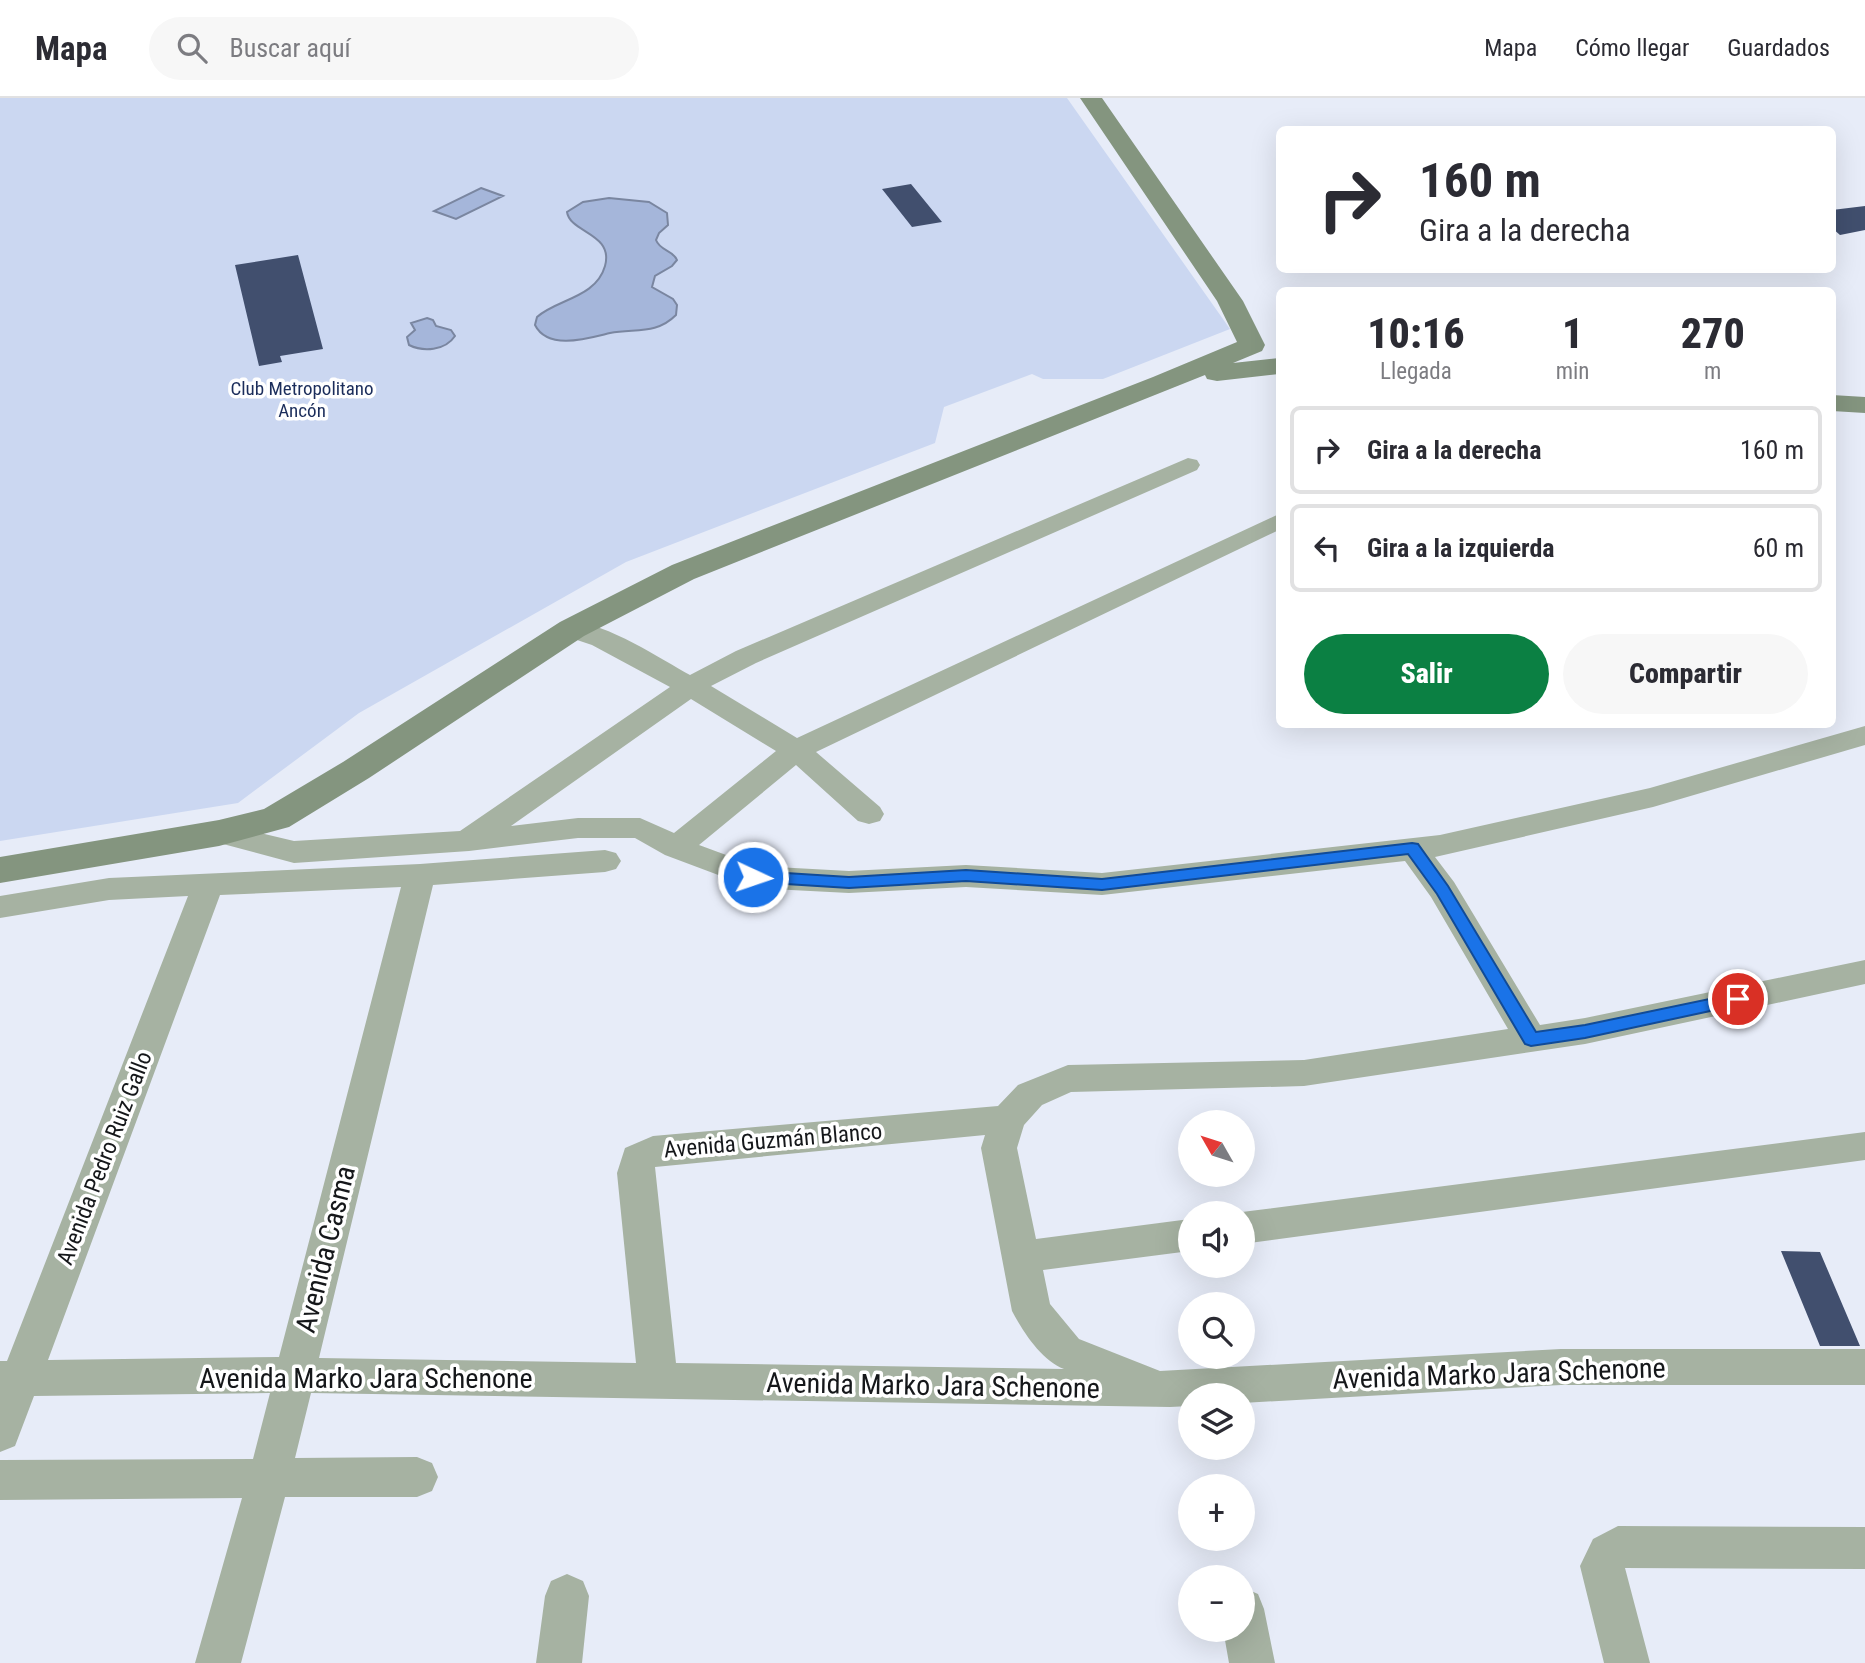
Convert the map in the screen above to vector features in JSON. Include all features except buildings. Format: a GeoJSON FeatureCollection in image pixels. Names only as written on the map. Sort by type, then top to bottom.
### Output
{"type":"FeatureCollection","features":[{"type":"Feature","properties":{"kind":"street"},"geometry":{"type":"LineString","coordinates":[[0,870],[219,833],[276,818],[356,770],[572,629],[684,572],[1163,383],[1252,345],[1230,301],[1091,98]]}},
{"type":"Feature","properties":{"kind":"street"},"geometry":{"type":"LineString","coordinates":[[1163,383],[1251,367],[1276,366]]}},
{"type":"Feature","properties":{"kind":"street"},"geometry":{"type":"LineString","coordinates":[[1836,403],[1865,405]]}},
{"type":"Feature","properties":{"kind":"street"},"geometry":{"type":"LineString","coordinates":[[469,841],[690,686],[758,652],[1188,465]]}},
{"type":"Feature","properties":{"kind":"street"},"geometry":{"type":"LineString","coordinates":[[676,848],[796,750],[1276,522]]}},
{"type":"Feature","properties":{"kind":"street"},"geometry":{"type":"LineString","coordinates":[[572,629],[602,639],[690,686],[796,750],[869,814]]}},
{"type":"Feature","properties":{"kind":"street"},"geometry":{"type":"LineString","coordinates":[[219,833],[294,852],[469,841],[578,828],[640,828],[676,848],[753,877],[849,883],[966,876],[1102,884],[1440,846],[1653,797],[1865,735]]}},
{"type":"Feature","properties":{"kind":"street"},"geometry":{"type":"LineString","coordinates":[[1412,848],[1443,890],[1531,1039]]}},
{"type":"Feature","properties":{"kind":"street"},"geometry":{"type":"LineString","coordinates":[[0,907],[109,889],[420,875],[605,861]]}},
{"type":"Feature","properties":{"kind":"street","name":"Avenida Casma"},"geometry":{"type":"LineString","coordinates":[[218,1663],[269,1478],[420,875]]}},
{"type":"Feature","properties":{"kind":"street","name":"Avenida Pedro Ruiz Gallo"},"geometry":{"type":"LineString","coordinates":[[0,1433],[10,1378],[209,883]]}},
{"type":"Feature","properties":{"kind":"street"},"geometry":{"type":"LineString","coordinates":[[1170,1389],[1065,1352],[1032,1311],[999,1148],[1008,1119],[1030,1095],[1068,1079],[1304,1073],[1585,1031],[1865,972]]}},
{"type":"Feature","properties":{"kind":"street","name":"Avenida Guzmán Blanco"},"geometry":{"type":"LineString","coordinates":[[658,1381],[635,1173],[638,1158],[653,1151],[1008,1119]]}},
{"type":"Feature","properties":{"kind":"street"},"geometry":{"type":"LineString","coordinates":[[1255,1226],[1865,1146]]}},
{"type":"Feature","properties":{"kind":"street"},"geometry":{"type":"LineString","coordinates":[[1021,1257],[1178,1236]]}},
{"type":"Feature","properties":{"kind":"street","name":"Avenida Marko Jara Schenone"},"geometry":{"type":"LineString","coordinates":[[10,1378],[293,1375],[1170,1389],[1561,1367],[1865,1367]]}},
{"type":"Feature","properties":{"kind":"street"},"geometry":{"type":"LineString","coordinates":[[0,1480],[417,1477]]}},
{"type":"Feature","properties":{"kind":"street"},"geometry":{"type":"LineString","coordinates":[[1628,1663],[1602,1566],[1608,1554],[1618,1547],[1865,1548]]}},
{"type":"Feature","properties":{"kind":"street"},"geometry":{"type":"LineString","coordinates":[[559,1663],[567,1596]]}},
{"type":"Feature","properties":{"kind":"street"},"geometry":{"type":"LineString","coordinates":[[1248,1642],[1252,1663]]}},
{"type":"Feature","properties":{"kind":"green space","name":"Club Metropolitano Ancón"},"geometry":{"type":"Polygon","coordinates":[[[0,98],[1067,98],[1230,329],[1103,379],[1043,379],[1032,374],[944,407],[935,443],[626,562],[359,713],[238,803],[0,841],[0,98]]]}},
{"type":"Feature","properties":{"kind":"shaded area"},"geometry":{"type":"Polygon","coordinates":[[[481,188],[503,196],[456,219],[434,211],[481,188]]]}},
{"type":"Feature","properties":{"kind":"shaded area"},"geometry":{"type":"Polygon","coordinates":[[[609,198],[649,202],[667,213],[668,225],[656,240],[677,260],[655,276],[652,287],[673,299],[677,305],[676,315],[661,326],[645,330],[570,341],[549,338],[535,325],[537,317],[593,285],[605,266],[606,255],[603,247],[598,240],[575,225],[567,212],[583,202],[609,198]]]}},
{"type":"Feature","properties":{"kind":"shaded area"},"geometry":{"type":"Polygon","coordinates":[[[427,318],[433,320],[436,326],[451,330],[455,336],[446,345],[434,349],[409,345],[407,337],[415,330],[411,323],[427,318]]]}},
{"type":"Feature","properties":{"kind":"route"},"geometry":{"type":"LineString","coordinates":[[753,877],[849,883],[966,876],[1102,884],[1412,848],[1443,890],[1531,1039],[1585,1031],[1738,999]]}}]}
